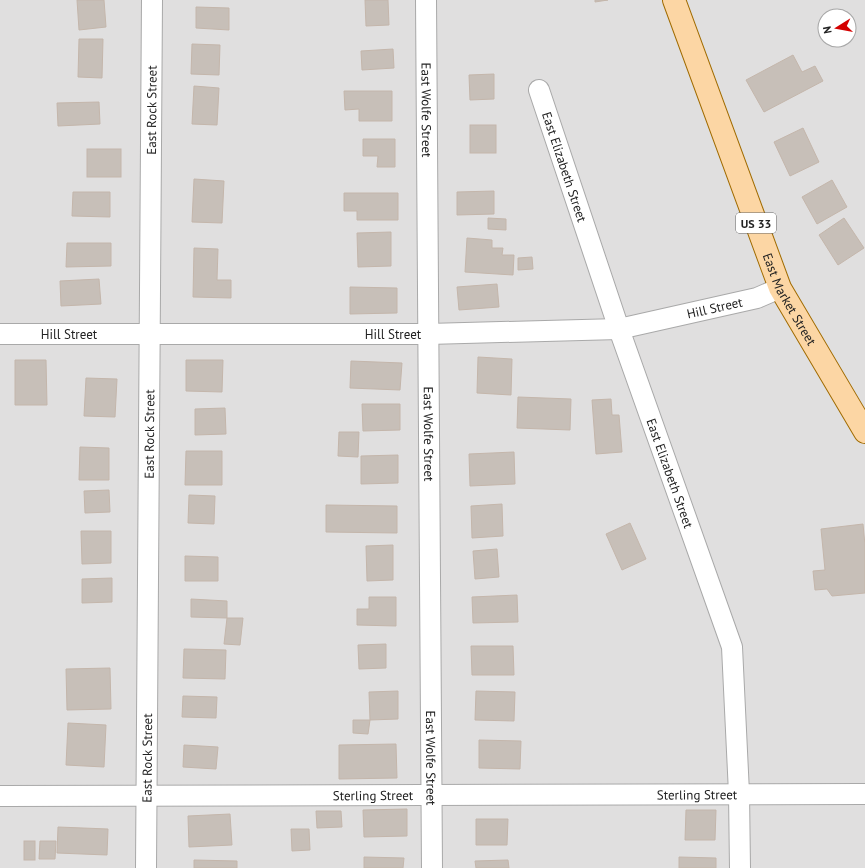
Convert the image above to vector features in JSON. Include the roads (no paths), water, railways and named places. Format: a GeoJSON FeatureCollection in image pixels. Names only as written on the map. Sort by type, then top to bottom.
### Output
{"type":"FeatureCollection","features":[{"type":"Feature","properties":{"kind":"main road","name":"East Market Street"},"geometry":{"type":"LineString","coordinates":[[674,0],[780,288],[865,432]]}},
{"type":"Feature","properties":{"kind":"street","name":"East Rock Street"},"geometry":{"type":"LineString","coordinates":[[146,868],[152,0]]}},
{"type":"Feature","properties":{"kind":"street","name":"East Wolfe Street"},"geometry":{"type":"LineString","coordinates":[[426,0],[432,868]]}},
{"type":"Feature","properties":{"kind":"street","name":"East Elizabeth Street"},"geometry":{"type":"LineString","coordinates":[[539,90],[619,329],[732,647],[739,793],[740,868]]}},
{"type":"Feature","properties":{"kind":"street","name":"Hill Street"},"geometry":{"type":"LineString","coordinates":[[0,334],[428,334],[619,329],[757,298],[780,288]]}},
{"type":"Feature","properties":{"kind":"street","name":"Sterling Street"},"geometry":{"type":"LineString","coordinates":[[0,796],[739,793],[865,794]]}}]}
